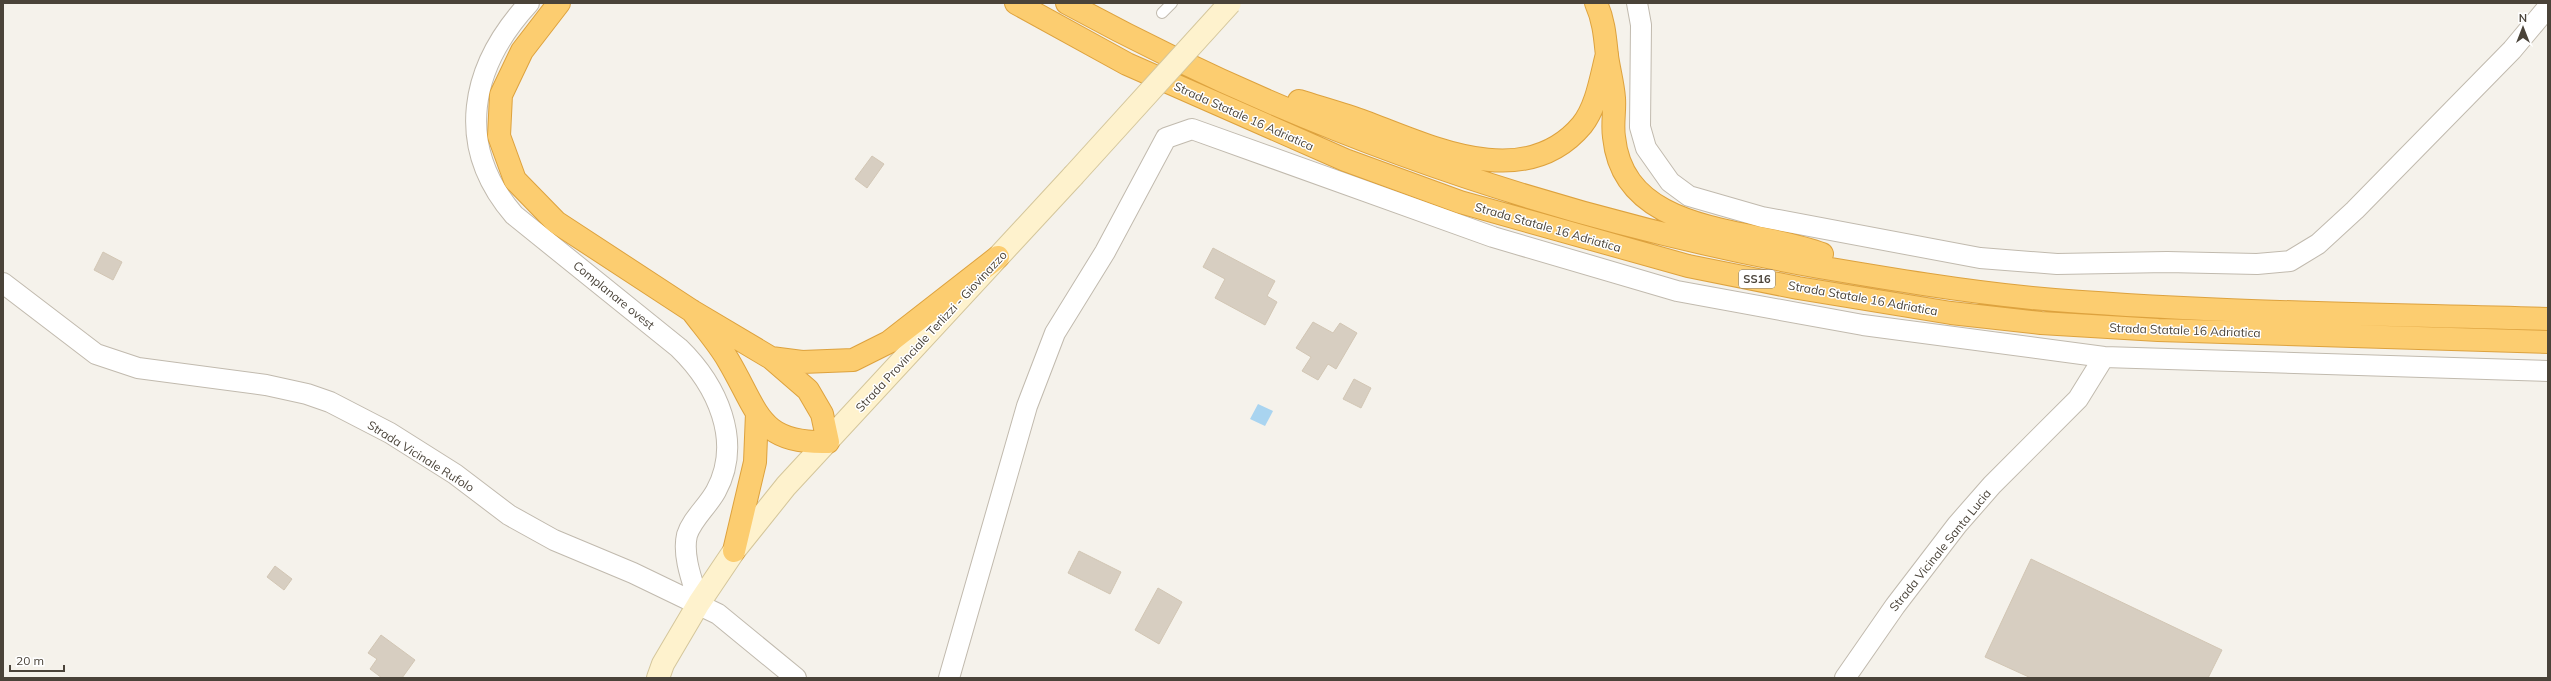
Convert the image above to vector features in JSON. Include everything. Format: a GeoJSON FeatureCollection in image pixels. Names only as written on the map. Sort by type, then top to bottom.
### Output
{"type":"FeatureCollection","features":[{"type":"Feature","properties":{"kind":"highway"},"geometry":{"type":"LineString","coordinates":[[559,3],[522,51],[501,95],[499,136],[515,180],[556,222],[692,311],[771,358],[808,390],[822,414],[828,442],[804,442],[785,437],[769,428],[757,413],[728,359],[692,311]]}},
{"type":"Feature","properties":{"kind":"highway","name":"Strada Statale 16 Adriatica"},"geometry":{"type":"LineString","coordinates":[[1016,3],[1127,64],[1345,160],[1460,202],[1688,266],[1798,288],[1951,313],[2041,323],[2158,330],[2548,342]]}},
{"type":"Feature","properties":{"kind":"highway","name":"Strada Statale 16 Adriatica"},"geometry":{"type":"LineString","coordinates":[[1067,3],[1132,39],[1217,79],[1372,145],[1505,191],[1624,225],[1729,250],[1886,279],[2032,298],[2155,306],[2548,319]]}},
{"type":"Feature","properties":{"kind":"highway"},"geometry":{"type":"LineString","coordinates":[[1596,3],[1606,33],[1607,54],[1614,98],[1613,136],[1617,154],[1628,180],[1651,201],[1684,220],[1819,252],[1886,279]]}},
{"type":"Feature","properties":{"kind":"highway"},"geometry":{"type":"LineString","coordinates":[[1217,79],[1344,114],[1452,155],[1486,161],[1520,158],[1550,149],[1567,139],[1582,124],[1593,106],[1607,54]]}},
{"type":"Feature","properties":{"kind":"highway"},"geometry":{"type":"LineString","coordinates":[[771,358],[802,362],[853,360],[889,342],[998,257]]}},
{"type":"Feature","properties":{"kind":"highway"},"geometry":{"type":"LineString","coordinates":[[734,551],[756,462],[757,413]]}},
{"type":"Feature","properties":{"kind":"main road","name":"Strada Provinciale Terlizzi - Giovinazzo"},"geometry":{"type":"LineString","coordinates":[[658,678],[663,664],[699,603],[734,551],[786,486],[1073,176],[1230,3]]}},
{"type":"Feature","properties":{"kind":"street","name":"Complanare ovest"},"geometry":{"type":"LineString","coordinates":[[529,3],[499,40],[484,74],[477,118],[477,140],[482,163],[495,190],[514,215],[679,348],[698,370],[715,398],[726,430],[725,467],[711,500],[689,530],[686,546],[699,603]]}},
{"type":"Feature","properties":{"kind":"street"},"geometry":{"type":"LineString","coordinates":[[1637,3],[1641,25],[1640,127],[1646,148],[1670,182],[1689,196],[1762,217],[1980,258],[2057,264],[2167,262],[2257,264],[2290,260],[2318,244],[2355,210],[2502,61],[2548,7]]}},
{"type":"Feature","properties":{"kind":"street"},"geometry":{"type":"LineString","coordinates":[[949,678],[1027,406],[1055,333],[1104,252],[1166,138],[1192,129],[1493,238],[1677,291],[1863,326],[2104,357],[2548,372]]}},
{"type":"Feature","properties":{"kind":"street","name":"Strada Vicinale Rufolo"},"geometry":{"type":"LineString","coordinates":[[3,283],[96,354],[138,368],[266,385],[307,394],[330,402],[390,434],[455,474],[509,515],[554,540],[699,603],[718,614],[796,678]]}},
{"type":"Feature","properties":{"kind":"street","name":"Strada Vicinale Santa Lucia"},"geometry":{"type":"LineString","coordinates":[[1845,678],[1895,606],[1957,525],[1992,485],[2078,399],[2104,357]]}},
{"type":"Feature","properties":{"kind":"lane"},"geometry":{"type":"LineString","coordinates":[[1162,13],[1172,3]]}},
{"type":"Feature","properties":{"kind":"water"},"geometry":{"type":"Polygon","coordinates":[[[1258,404],[1273,411],[1265,426],[1250,419],[1258,404]]]}},
{"type":"Feature","properties":{"kind":"building"},"geometry":{"type":"Polygon","coordinates":[[[872,156],[884,164],[867,188],[855,179],[872,156]]]}},
{"type":"Feature","properties":{"kind":"building"},"geometry":{"type":"Polygon","coordinates":[[[1213,248],[1275,281],[1267,296],[1277,302],[1265,325],[1215,298],[1225,279],[1203,267],[1213,248]]]}},
{"type":"Feature","properties":{"kind":"building"},"geometry":{"type":"Polygon","coordinates":[[[103,252],[122,262],[113,280],[94,270],[103,252]]]}},
{"type":"Feature","properties":{"kind":"building"},"geometry":{"type":"Polygon","coordinates":[[[1313,322],[1333,333],[1340,323],[1357,333],[1336,369],[1328,364],[1318,380],[1302,371],[1311,357],[1296,348],[1313,322]]]}},
{"type":"Feature","properties":{"kind":"building"},"geometry":{"type":"Polygon","coordinates":[[[1354,379],[1371,388],[1361,408],[1343,399],[1354,379]]]}},
{"type":"Feature","properties":{"kind":"building"},"geometry":{"type":"Polygon","coordinates":[[[1079,551],[1121,572],[1110,594],[1068,573],[1079,551]]]}},
{"type":"Feature","properties":{"kind":"building"},"geometry":{"type":"Polygon","coordinates":[[[2031,559],[2222,650],[2208,678],[2031,678],[1985,657],[2031,559]]]}},
{"type":"Feature","properties":{"kind":"building"},"geometry":{"type":"Polygon","coordinates":[[[275,566],[292,579],[284,590],[267,577],[275,566]]]}},
{"type":"Feature","properties":{"kind":"building"},"geometry":{"type":"Polygon","coordinates":[[[1158,588],[1182,602],[1159,644],[1135,630],[1158,588]]]}},
{"type":"Feature","properties":{"kind":"building"},"geometry":{"type":"Polygon","coordinates":[[[381,635],[415,660],[402,678],[382,678],[370,669],[377,659],[368,653],[381,635]]]}}]}
